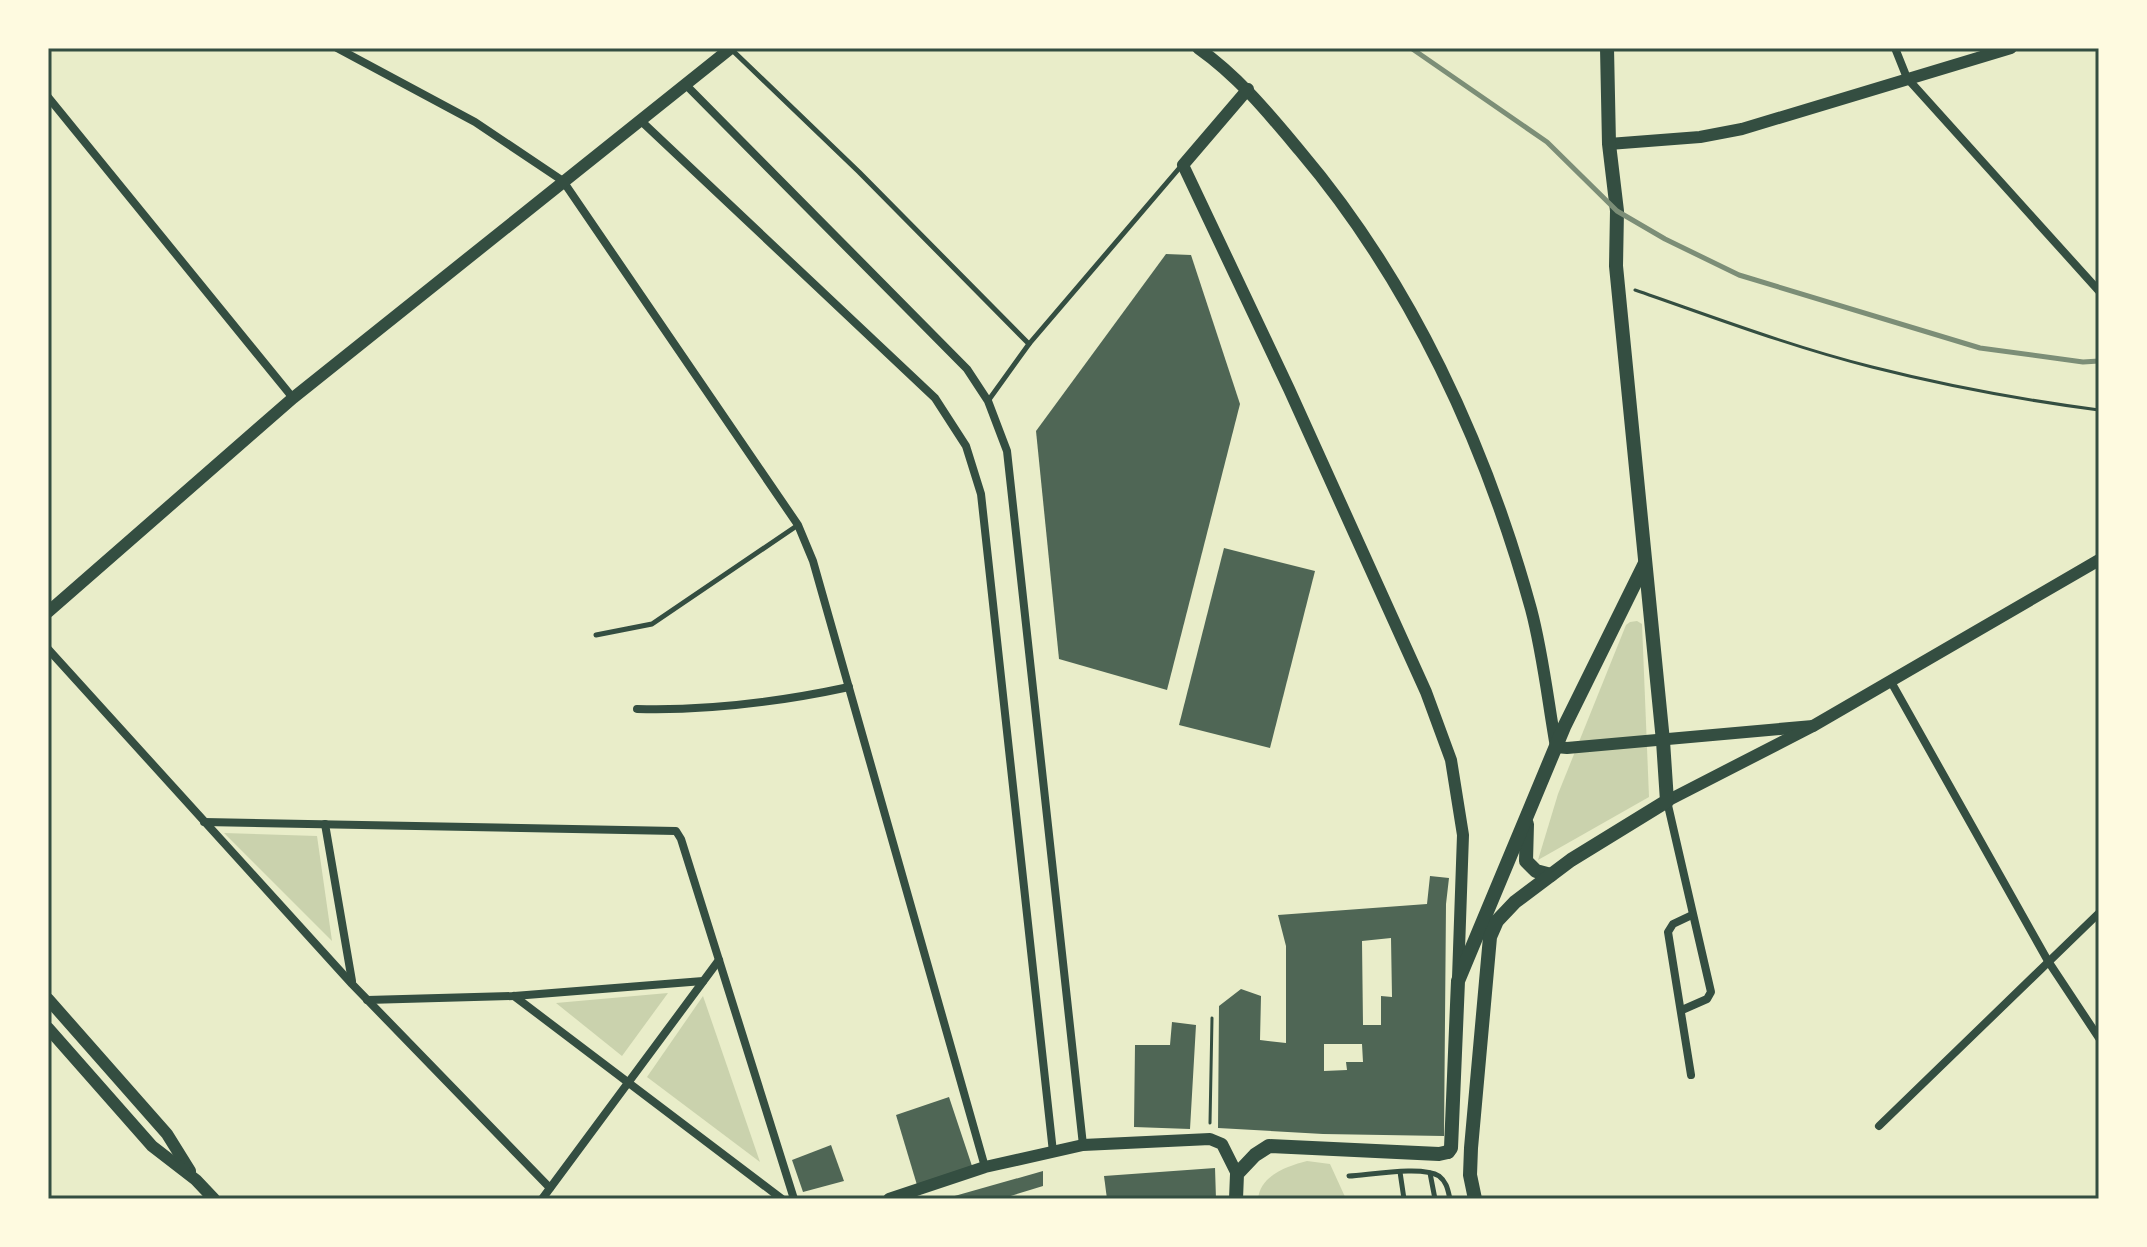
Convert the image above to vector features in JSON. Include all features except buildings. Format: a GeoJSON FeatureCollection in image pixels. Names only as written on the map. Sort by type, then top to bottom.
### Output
{"type":"FeatureCollection","features":[{"type":"Feature","properties":{"kind":"main road"},"geometry":{"type":"LineString","coordinates":[[1475,1199],[1470,1175],[1484,935],[1504,912],[1551,875],[1667,801],[1618,284],[1617,211],[1609,144],[1607,48]]}},
{"type":"Feature","properties":{"kind":"main road"},"geometry":{"type":"LineString","coordinates":[[1236,1199],[1237,1174],[1263,1149],[1278,1146],[1439,1154],[1451,1148],[1458,981],[1484,935],[1528,812],[1556,747],[1645,563]]}},
{"type":"Feature","properties":{"kind":"main road"},"geometry":{"type":"LineString","coordinates":[[1528,812],[1526,861],[1536,871],[1551,875]]}},
{"type":"Feature","properties":{"kind":"main road"},"geometry":{"type":"LineString","coordinates":[[1448,1152],[1470,1175]]}},
{"type":"Feature","properties":{"kind":"street"},"geometry":{"type":"LineString","coordinates":[[337,48],[475,122],[563,181],[798,525],[813,561],[985,1167]]}},
{"type":"Feature","properties":{"kind":"street"},"geometry":{"type":"LineString","coordinates":[[48,612],[293,398],[730,48]]}},
{"type":"Feature","properties":{"kind":"street"},"geometry":{"type":"LineString","coordinates":[[1198,48],[1248,89],[1318,172],[1379,256],[1429,346],[1502,513],[1532,613],[1556,747],[1663,741],[1813,726]]}},
{"type":"Feature","properties":{"kind":"street"},"geometry":{"type":"LineString","coordinates":[[1895,48],[1907,78],[2099,291]]}},
{"type":"Feature","properties":{"kind":"street"},"geometry":{"type":"LineString","coordinates":[[1609,144],[1700,137],[1742,129],[2011,48]]}},
{"type":"Feature","properties":{"kind":"street"},"geometry":{"type":"LineString","coordinates":[[685,84],[967,369],[988,401],[1007,451],[1083,1145]]}},
{"type":"Feature","properties":{"kind":"street"},"geometry":{"type":"LineString","coordinates":[[1248,89],[1183,165],[1289,389],[1426,692],[1451,760],[1463,835],[1458,981]]}},
{"type":"Feature","properties":{"kind":"street"},"geometry":{"type":"LineString","coordinates":[[48,97],[293,398]]}},
{"type":"Feature","properties":{"kind":"street"},"geometry":{"type":"LineString","coordinates":[[640,120],[935,398],[966,446],[981,494],[1053,1152]]}},
{"type":"Feature","properties":{"kind":"street"},"geometry":{"type":"LineString","coordinates":[[1682,1010],[1707,999],[1711,992],[1667,801],[1813,726],[2099,560]]}},
{"type":"Feature","properties":{"kind":"street"},"geometry":{"type":"LineString","coordinates":[[48,649],[352,984],[550,1188]]}},
{"type":"Feature","properties":{"kind":"street"},"geometry":{"type":"LineString","coordinates":[[1890,680],[2048,961],[2097,1036]]}},
{"type":"Feature","properties":{"kind":"street"},"geometry":{"type":"LineString","coordinates":[[637,709],[684,710],[791,699],[849,687]]}},
{"type":"Feature","properties":{"kind":"street"},"geometry":{"type":"LineString","coordinates":[[204,822],[676,831],[794,1199]]}},
{"type":"Feature","properties":{"kind":"street"},"geometry":{"type":"LineString","coordinates":[[325,824],[352,984]]}},
{"type":"Feature","properties":{"kind":"street"},"geometry":{"type":"LineString","coordinates":[[1879,1126],[2099,913]]}},
{"type":"Feature","properties":{"kind":"street"},"geometry":{"type":"LineString","coordinates":[[1691,1075],[1668,932],[1673,924],[1692,915]]}},
{"type":"Feature","properties":{"kind":"street"},"geometry":{"type":"LineString","coordinates":[[542,1199],[719,960]]}},
{"type":"Feature","properties":{"kind":"street"},"geometry":{"type":"LineString","coordinates":[[367,1000],[514,996],[703,981]]}},
{"type":"Feature","properties":{"kind":"street"},"geometry":{"type":"LineString","coordinates":[[514,996],[782,1199]]}},
{"type":"Feature","properties":{"kind":"street"},"geometry":{"type":"LineString","coordinates":[[48,999],[167,1134],[196,1180]]}},
{"type":"Feature","properties":{"kind":"street"},"geometry":{"type":"LineString","coordinates":[[48,1028],[152,1146],[196,1180],[214,1199]]}},
{"type":"Feature","properties":{"kind":"street"},"geometry":{"type":"LineString","coordinates":[[889,1199],[985,1167],[1083,1145],[1210,1139],[1222,1144],[1237,1174]]}},
{"type":"Feature","properties":{"kind":"lane"},"geometry":{"type":"LineString","coordinates":[[730,48],[859,172],[1029,344]]}},
{"type":"Feature","properties":{"kind":"lane"},"geometry":{"type":"LineString","coordinates":[[988,401],[1029,344],[1183,165]]}},
{"type":"Feature","properties":{"kind":"lane"},"geometry":{"type":"LineString","coordinates":[[596,635],[652,624],[798,525]]}},
{"type":"Feature","properties":{"kind":"lane"},"geometry":{"type":"LineString","coordinates":[[1400,1172],[1404,1199]]}},
{"type":"Feature","properties":{"kind":"lane"},"geometry":{"type":"LineString","coordinates":[[1430,1173],[1435,1199]]}},
{"type":"Feature","properties":{"kind":"lane"},"geometry":{"type":"LineString","coordinates":[[1349,1176],[1430,1173],[1438,1175],[1446,1183],[1450,1199]]}},
{"type":"Feature","properties":{"kind":"path"},"geometry":{"type":"LineString","coordinates":[[1618,284],[1871,367],[2029,401],[2099,410]]}},
{"type":"Feature","properties":{"kind":"path"},"geometry":{"type":"LineString","coordinates":[[1210,1139],[1212,1018]]}},
{"type":"Feature","properties":{"kind":"green space"},"geometry":{"type":"Polygon","coordinates":[[[1637,621],[1642,624],[1649,797],[1538,860],[1558,794],[1626,625],[1637,621]]]}},
{"type":"Feature","properties":{"kind":"green space"},"geometry":{"type":"Polygon","coordinates":[[[224,833],[317,836],[332,941],[224,833]]]}},
{"type":"Feature","properties":{"kind":"green space"},"geometry":{"type":"Polygon","coordinates":[[[668,993],[622,1056],[556,1003],[668,993]]]}},
{"type":"Feature","properties":{"kind":"green space"},"geometry":{"type":"Polygon","coordinates":[[[703,996],[760,1162],[647,1077],[703,996]]]}},
{"type":"Feature","properties":{"kind":"green space"},"geometry":{"type":"Polygon","coordinates":[[[1307,1161],[1330,1164],[1346,1199],[1258,1199],[1269,1178],[1307,1161]]]}},
{"type":"Feature","properties":{"kind":"railway"},"geometry":{"type":"LineString","coordinates":[[1411,48],[1547,142],[1617,211],[1665,239],[1739,275],[1980,348],[2083,362],[2099,361]]}}]}
